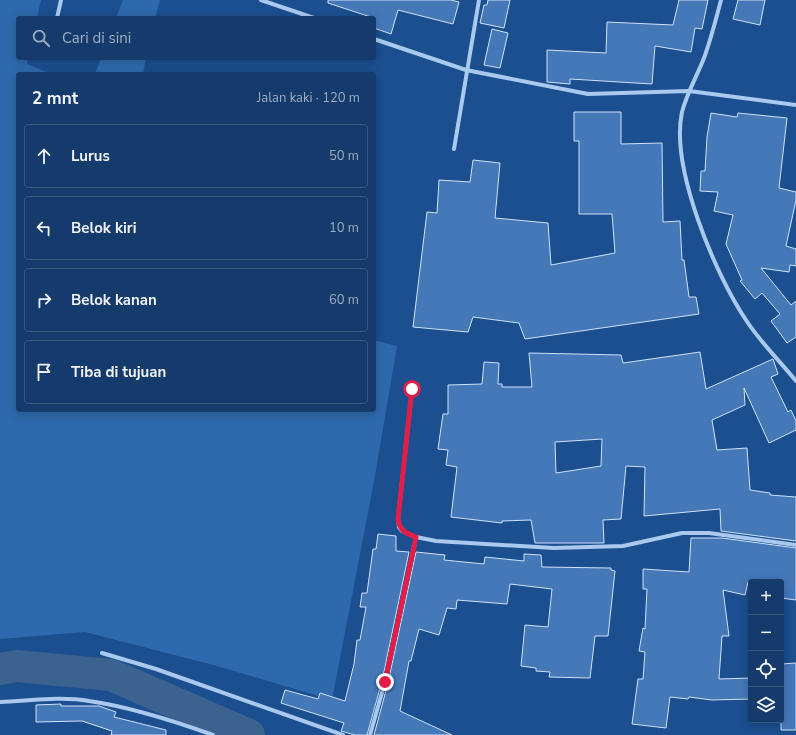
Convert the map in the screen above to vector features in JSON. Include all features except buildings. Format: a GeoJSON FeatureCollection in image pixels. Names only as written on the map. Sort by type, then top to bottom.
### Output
{"type":"FeatureCollection","features":[{"type":"Feature","properties":{"kind":"street"},"geometry":{"type":"LineString","coordinates":[[57,16],[61,0]]}},
{"type":"Feature","properties":{"kind":"street"},"geometry":{"type":"LineString","coordinates":[[261,0],[308,16]]}},
{"type":"Feature","properties":{"kind":"street"},"geometry":{"type":"LineString","coordinates":[[454,149],[466,70],[479,0]]}},
{"type":"Feature","properties":{"kind":"street"},"geometry":{"type":"LineString","coordinates":[[721,0],[704,58],[689,91],[682,112],[680,132],[682,158],[701,230],[717,269],[746,321],[796,382]]}},
{"type":"Feature","properties":{"kind":"street"},"geometry":{"type":"LineString","coordinates":[[376,40],[466,70],[588,94],[689,91],[796,105]]}},
{"type":"Feature","properties":{"kind":"street"},"geometry":{"type":"LineString","coordinates":[[412,389],[398,519],[399,527],[402,531],[416,537],[436,541],[575,548],[623,546],[682,533],[709,533],[796,545]]}},
{"type":"Feature","properties":{"kind":"street"},"geometry":{"type":"LineString","coordinates":[[370,735],[385,682],[416,537]]}},
{"type":"Feature","properties":{"kind":"street"},"geometry":{"type":"LineString","coordinates":[[102,652],[156,669],[344,735]]}},
{"type":"Feature","properties":{"kind":"street"},"geometry":{"type":"LineString","coordinates":[[0,702],[60,699],[88,701],[132,711],[213,735]]}},
{"type":"Feature","properties":{"kind":"shaded area"},"geometry":{"type":"Polygon","coordinates":[[[0,0],[41,0],[37,16],[16,16],[16,60],[28,60],[27,64],[46,72],[16,72],[16,412],[376,412],[376,341],[397,346],[375,476],[332,700],[217,666],[85,632],[0,639],[0,0]]]}},
{"type":"Feature","properties":{"kind":"shaded area"},"geometry":{"type":"Polygon","coordinates":[[[123,0],[160,0],[156,16],[117,16],[123,0]]]}},
{"type":"Feature","properties":{"kind":"shaded area"},"geometry":{"type":"Polygon","coordinates":[[[100,60],[146,60],[143,72],[96,72],[100,60]]]}},
{"type":"Feature","properties":{"kind":"waterway"},"geometry":{"type":"LineString","coordinates":[[0,669],[17,666],[111,675],[249,735]]}},
{"type":"Feature","properties":{"kind":"route"},"geometry":{"type":"LineString","coordinates":[[385,682],[416,537],[402,531],[399,527],[398,519],[412,389]]}}]}
